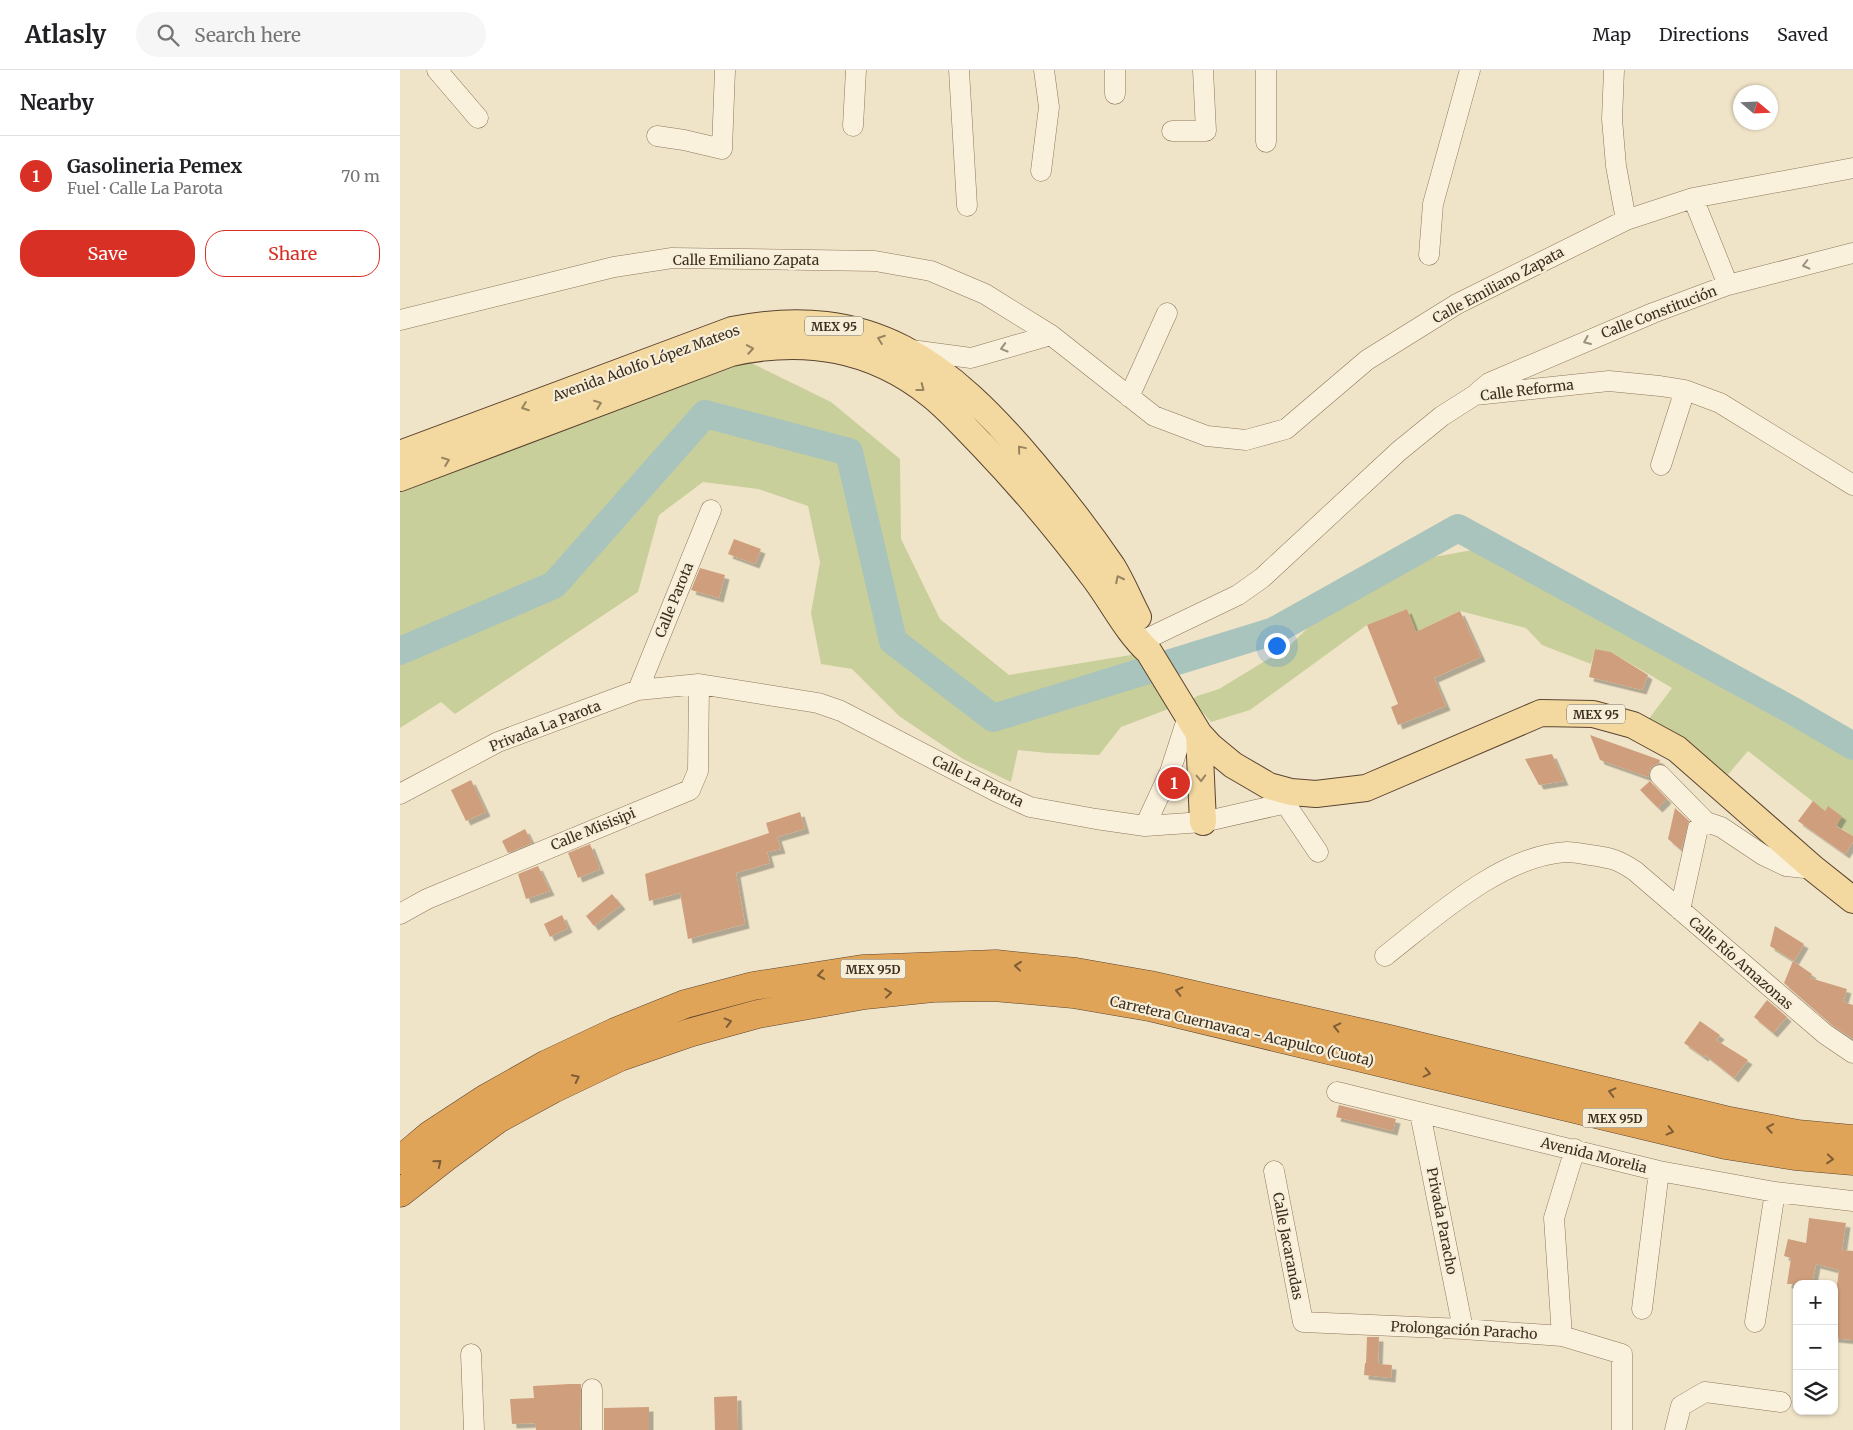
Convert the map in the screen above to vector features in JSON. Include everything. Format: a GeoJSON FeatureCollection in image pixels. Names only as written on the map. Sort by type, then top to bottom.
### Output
{"type":"FeatureCollection","features":[{"type":"Feature","properties":{"kind":"highway","name":"Carretera Cuernavaca - Acapulco (Cuota)"},"geometry":{"type":"LineString","coordinates":[[400,1160],[430,1135],[477,1104],[547,1064],[615,1032],[685,1004],[753,986],[844,972],[909,967],[996,964],[1076,972],[1150,985],[1413,1044],[1730,1121],[1798,1134],[1853,1139]]}},
{"type":"Feature","properties":{"kind":"highway","name":"Carretera Cuernavaca - Acapulco (Cuota)"},"geometry":{"type":"LineString","coordinates":[[400,1193],[498,1119],[553,1089],[620,1057],[690,1033],[758,1014],[865,995],[933,988],[993,987],[1073,994],[1149,1007],[1725,1145],[1795,1156],[1853,1161]]}},
{"type":"Feature","properties":{"kind":"main road","name":"Avenida Adolfo López Mateos"},"geometry":{"type":"LineString","coordinates":[[400,454],[739,329],[776,323],[822,324],[866,333],[906,349],[938,368],[966,392],[1010,436],[1058,492],[1113,568],[1148,649]]}},
{"type":"Feature","properties":{"kind":"main road","name":"Avenida Adolfo López Mateos"},"geometry":{"type":"LineString","coordinates":[[400,478],[731,353],[771,346],[792,345],[833,349],[874,361],[895,371],[914,382],[949,412],[1046,515],[1148,649]]}},
{"type":"Feature","properties":{"kind":"main road","name":"MEX 95"},"geometry":{"type":"LineString","coordinates":[[1148,649],[1189,719],[1210,746],[1233,765],[1287,796],[1366,788],[1541,713],[1593,714],[1633,725],[1677,749],[1814,869],[1853,900]]}},
{"type":"Feature","properties":{"kind":"main road"},"geometry":{"type":"LineString","coordinates":[[1189,719],[1203,822]]}},
{"type":"Feature","properties":{"kind":"street"},"geometry":{"type":"LineString","coordinates":[[438,70],[478,118]]}},
{"type":"Feature","properties":{"kind":"street"},"geometry":{"type":"LineString","coordinates":[[657,136],[722,149],[725,70]]}},
{"type":"Feature","properties":{"kind":"street"},"geometry":{"type":"LineString","coordinates":[[853,126],[856,70]]}},
{"type":"Feature","properties":{"kind":"street"},"geometry":{"type":"LineString","coordinates":[[959,70],[967,206]]}},
{"type":"Feature","properties":{"kind":"street"},"geometry":{"type":"LineString","coordinates":[[1041,171],[1049,106],[1044,70]]}},
{"type":"Feature","properties":{"kind":"street"},"geometry":{"type":"LineString","coordinates":[[1115,70],[1116,94]]}},
{"type":"Feature","properties":{"kind":"street"},"geometry":{"type":"LineString","coordinates":[[1172,131],[1206,130],[1203,70]]}},
{"type":"Feature","properties":{"kind":"street"},"geometry":{"type":"LineString","coordinates":[[1266,70],[1266,142]]}},
{"type":"Feature","properties":{"kind":"street"},"geometry":{"type":"LineString","coordinates":[[1428,256],[1433,204],[1470,70]]}},
{"type":"Feature","properties":{"kind":"street"},"geometry":{"type":"LineString","coordinates":[[1614,70],[1613,128],[1616,166],[1626,220]]}},
{"type":"Feature","properties":{"kind":"street","name":"Calle Emiliano Zapata"},"geometry":{"type":"LineString","coordinates":[[400,320],[614,267],[672,258],[875,261],[931,271],[985,294],[1051,335],[1154,416],[1207,436],[1246,440],[1286,429],[1367,360],[1457,304],[1626,220],[1693,198],[1853,168]]}},
{"type":"Feature","properties":{"kind":"street"},"geometry":{"type":"LineString","coordinates":[[1693,198],[1728,285]]}},
{"type":"Feature","properties":{"kind":"street","name":"Calle Constitución"},"geometry":{"type":"LineString","coordinates":[[1474,395],[1489,383],[1653,312],[1728,285],[1853,253]]}},
{"type":"Feature","properties":{"kind":"street"},"geometry":{"type":"LineString","coordinates":[[1129,398],[1167,314]]}},
{"type":"Feature","properties":{"kind":"street"},"geometry":{"type":"LineString","coordinates":[[906,349],[971,358],[1051,335]]}},
{"type":"Feature","properties":{"kind":"street","name":"Calle Reforma"},"geometry":{"type":"LineString","coordinates":[[1148,649],[1238,595],[1262,578],[1399,451],[1442,416],[1474,395],[1609,381],[1685,390],[1720,403],[1853,485]]}},
{"type":"Feature","properties":{"kind":"street"},"geometry":{"type":"LineString","coordinates":[[1661,465],[1685,390]]}},
{"type":"Feature","properties":{"kind":"street","name":"Calle Parota"},"geometry":{"type":"LineString","coordinates":[[638,690],[711,510]]}},
{"type":"Feature","properties":{"kind":"street","name":"Privada La Parota"},"geometry":{"type":"LineString","coordinates":[[400,794],[498,742],[638,690],[699,684]]}},
{"type":"Feature","properties":{"kind":"street","name":"Calle La Parota"},"geometry":{"type":"LineString","coordinates":[[699,684],[818,703],[841,711],[997,792],[1030,807],[1145,826],[1203,822],[1278,805],[1287,796]]}},
{"type":"Feature","properties":{"kind":"street","name":"Calle Misisipi"},"geometry":{"type":"LineString","coordinates":[[400,914],[427,899],[690,790],[698,771],[699,684]]}},
{"type":"Feature","properties":{"kind":"street"},"geometry":{"type":"LineString","coordinates":[[1145,826],[1170,772],[1189,719]]}},
{"type":"Feature","properties":{"kind":"street"},"geometry":{"type":"LineString","coordinates":[[1660,775],[1706,822],[1721,827],[1763,855],[1786,866],[1814,869]]}},
{"type":"Feature","properties":{"kind":"street"},"geometry":{"type":"LineString","coordinates":[[1287,796],[1318,852]]}},
{"type":"Feature","properties":{"kind":"street","name":"Calle Río Amazonas"},"geometry":{"type":"LineString","coordinates":[[1706,822],[1698,828],[1680,910],[1825,1034],[1853,1053]]}},
{"type":"Feature","properties":{"kind":"street"},"geometry":{"type":"LineString","coordinates":[[1384,956],[1468,892],[1503,870],[1544,856],[1568,852],[1618,860],[1635,871],[1680,910]]}},
{"type":"Feature","properties":{"kind":"street","name":"Avenida Morelia"},"geometry":{"type":"LineString","coordinates":[[1337,1092],[1659,1171],[1776,1192],[1853,1201]]}},
{"type":"Feature","properties":{"kind":"street","name":"Privada Paracho"},"geometry":{"type":"LineString","coordinates":[[1420,1113],[1463,1329]]}},
{"type":"Feature","properties":{"kind":"street"},"geometry":{"type":"LineString","coordinates":[[1562,1336],[1554,1218],[1575,1149]]}},
{"type":"Feature","properties":{"kind":"street","name":"Calle Jacarandas"},"geometry":{"type":"LineString","coordinates":[[1274,1171],[1303,1322]]}},
{"type":"Feature","properties":{"kind":"street"},"geometry":{"type":"LineString","coordinates":[[1642,1309],[1659,1171]]}},
{"type":"Feature","properties":{"kind":"street"},"geometry":{"type":"LineString","coordinates":[[1756,1322],[1776,1192]]}},
{"type":"Feature","properties":{"kind":"street","name":"Prolongación Paracho"},"geometry":{"type":"LineString","coordinates":[[1303,1322],[1463,1329],[1562,1336],[1622,1354],[1622,1430]]}},
{"type":"Feature","properties":{"kind":"street"},"geometry":{"type":"LineString","coordinates":[[471,1354],[474,1430]]}},
{"type":"Feature","properties":{"kind":"street"},"geometry":{"type":"LineString","coordinates":[[592,1389],[592,1430]]}},
{"type":"Feature","properties":{"kind":"street"},"geometry":{"type":"LineString","coordinates":[[1675,1430],[1681,1406],[1705,1392],[1781,1402]]}},
{"type":"Feature","properties":{"kind":"green space"},"geometry":{"type":"Polygon","coordinates":[[[731,353],[831,402],[900,459],[901,539],[940,619],[1009,675],[1149,652],[1192,700],[1121,727],[1099,755],[1018,750],[1011,782],[963,759],[899,716],[852,669],[821,664],[811,613],[820,562],[808,506],[758,489],[703,482],[659,515],[638,592],[455,714],[441,702],[400,728],[400,479],[731,353]]]}},
{"type":"Feature","properties":{"kind":"green space"},"geometry":{"type":"Polygon","coordinates":[[[1483,548],[1544,566],[1768,709],[1853,755],[1853,836],[1836,825],[1842,816],[1828,806],[1825,811],[1748,751],[1725,778],[1648,720],[1672,688],[1611,652],[1595,649],[1591,664],[1542,645],[1526,628],[1460,611],[1416,632],[1407,609],[1367,625],[1250,710],[1211,722],[1192,700],[1197,696],[1219,689],[1288,647],[1342,595],[1412,561],[1483,548]]]}},
{"type":"Feature","properties":{"kind":"building"},"geometry":{"type":"Polygon","coordinates":[[[734,539],[761,549],[755,564],[728,554],[734,539]]]}},
{"type":"Feature","properties":{"kind":"building"},"geometry":{"type":"Polygon","coordinates":[[[700,568],[725,575],[719,598],[691,590],[700,568]]]}},
{"type":"Feature","properties":{"kind":"building"},"geometry":{"type":"Polygon","coordinates":[[[1407,609],[1416,632],[1460,611],[1481,657],[1434,678],[1446,706],[1398,725],[1391,707],[1398,704],[1367,625],[1407,609]]]}},
{"type":"Feature","properties":{"kind":"building"},"geometry":{"type":"Polygon","coordinates":[[[1595,649],[1611,652],[1648,675],[1642,690],[1589,677],[1595,649]]]}},
{"type":"Feature","properties":{"kind":"building"},"geometry":{"type":"Polygon","coordinates":[[[1590,735],[1660,760],[1659,763],[1651,767],[1648,777],[1600,760],[1590,735]]]}},
{"type":"Feature","properties":{"kind":"building"},"geometry":{"type":"Polygon","coordinates":[[[1552,754],[1564,781],[1539,785],[1525,759],[1552,754]]]}},
{"type":"Feature","properties":{"kind":"building"},"geometry":{"type":"Polygon","coordinates":[[[471,780],[486,812],[466,821],[451,790],[471,780]]]}},
{"type":"Feature","properties":{"kind":"building"},"geometry":{"type":"Polygon","coordinates":[[[1650,781],[1667,799],[1658,808],[1640,790],[1650,781]]]}},
{"type":"Feature","properties":{"kind":"building"},"geometry":{"type":"Polygon","coordinates":[[[1813,801],[1825,811],[1828,806],[1842,816],[1836,826],[1853,836],[1853,842],[1845,854],[1798,821],[1813,801]]]}},
{"type":"Feature","properties":{"kind":"building"},"geometry":{"type":"Polygon","coordinates":[[[1675,808],[1689,821],[1681,850],[1668,839],[1675,808]]]}},
{"type":"Feature","properties":{"kind":"building"},"geometry":{"type":"Polygon","coordinates":[[[800,812],[805,829],[777,837],[781,849],[767,852],[770,863],[736,873],[745,924],[688,939],[680,893],[649,901],[645,874],[769,833],[766,823],[800,812]]]}},
{"type":"Feature","properties":{"kind":"building"},"geometry":{"type":"Polygon","coordinates":[[[525,829],[532,843],[508,853],[502,841],[525,829]]]}},
{"type":"Feature","properties":{"kind":"building"},"geometry":{"type":"Polygon","coordinates":[[[590,844],[600,869],[578,878],[568,853],[590,844]]]}},
{"type":"Feature","properties":{"kind":"building"},"geometry":{"type":"Polygon","coordinates":[[[538,866],[550,891],[526,899],[518,874],[538,866]]]}},
{"type":"Feature","properties":{"kind":"building"},"geometry":{"type":"Polygon","coordinates":[[[612,894],[621,905],[594,926],[586,916],[612,894]]]}},
{"type":"Feature","properties":{"kind":"building"},"geometry":{"type":"Polygon","coordinates":[[[562,915],[568,928],[550,937],[544,924],[562,915]]]}},
{"type":"Feature","properties":{"kind":"building"},"geometry":{"type":"Polygon","coordinates":[[[1775,926],[1804,944],[1794,961],[1770,946],[1775,926]]]}},
{"type":"Feature","properties":{"kind":"building"},"geometry":{"type":"Polygon","coordinates":[[[1793,961],[1812,974],[1810,978],[1847,989],[1843,1002],[1853,1005],[1853,1039],[1832,1025],[1784,983],[1793,961]]]}},
{"type":"Feature","properties":{"kind":"building"},"geometry":{"type":"Polygon","coordinates":[[[1767,1000],[1787,1017],[1773,1033],[1754,1017],[1767,1000]]]}},
{"type":"Feature","properties":{"kind":"building"},"geometry":{"type":"Polygon","coordinates":[[[1700,1021],[1720,1035],[1716,1040],[1748,1060],[1734,1078],[1705,1055],[1704,1057],[1684,1043],[1700,1021]]]}},
{"type":"Feature","properties":{"kind":"building"},"geometry":{"type":"Polygon","coordinates":[[[1339,1105],[1396,1119],[1393,1131],[1336,1117],[1339,1105]]]}},
{"type":"Feature","properties":{"kind":"building"},"geometry":{"type":"Polygon","coordinates":[[[1809,1218],[1846,1223],[1842,1250],[1853,1251],[1853,1340],[1838,1338],[1839,1270],[1816,1264],[1813,1280],[1793,1280],[1793,1284],[1787,1284],[1791,1258],[1784,1256],[1788,1239],[1806,1243],[1809,1218]]]}},
{"type":"Feature","properties":{"kind":"building"},"geometry":{"type":"Polygon","coordinates":[[[1367,1337],[1379,1337],[1378,1364],[1392,1365],[1391,1378],[1364,1375],[1367,1337]]]}},
{"type":"Feature","properties":{"kind":"building"},"geometry":{"type":"Polygon","coordinates":[[[581,1384],[580,1430],[536,1430],[535,1423],[512,1424],[510,1399],[534,1398],[533,1386],[581,1384]]]}},
{"type":"Feature","properties":{"kind":"building"},"geometry":{"type":"Polygon","coordinates":[[[737,1396],[738,1430],[715,1430],[714,1397],[737,1396]]]}},
{"type":"Feature","properties":{"kind":"building"},"geometry":{"type":"Polygon","coordinates":[[[649,1407],[649,1430],[604,1430],[604,1408],[649,1407]]]}},
{"type":"Feature","properties":{"kind":"waterway"},"geometry":{"type":"LineString","coordinates":[[400,651],[554,585],[705,414],[849,452],[893,641],[993,718],[1274,631],[1458,528],[1793,711],[1853,746]]}},
{"type":"Feature","properties":{"kind":"place","name":"Gasolineria Pemex"},"geometry":{"type":"Point","coordinates":[1174,783]}}]}
